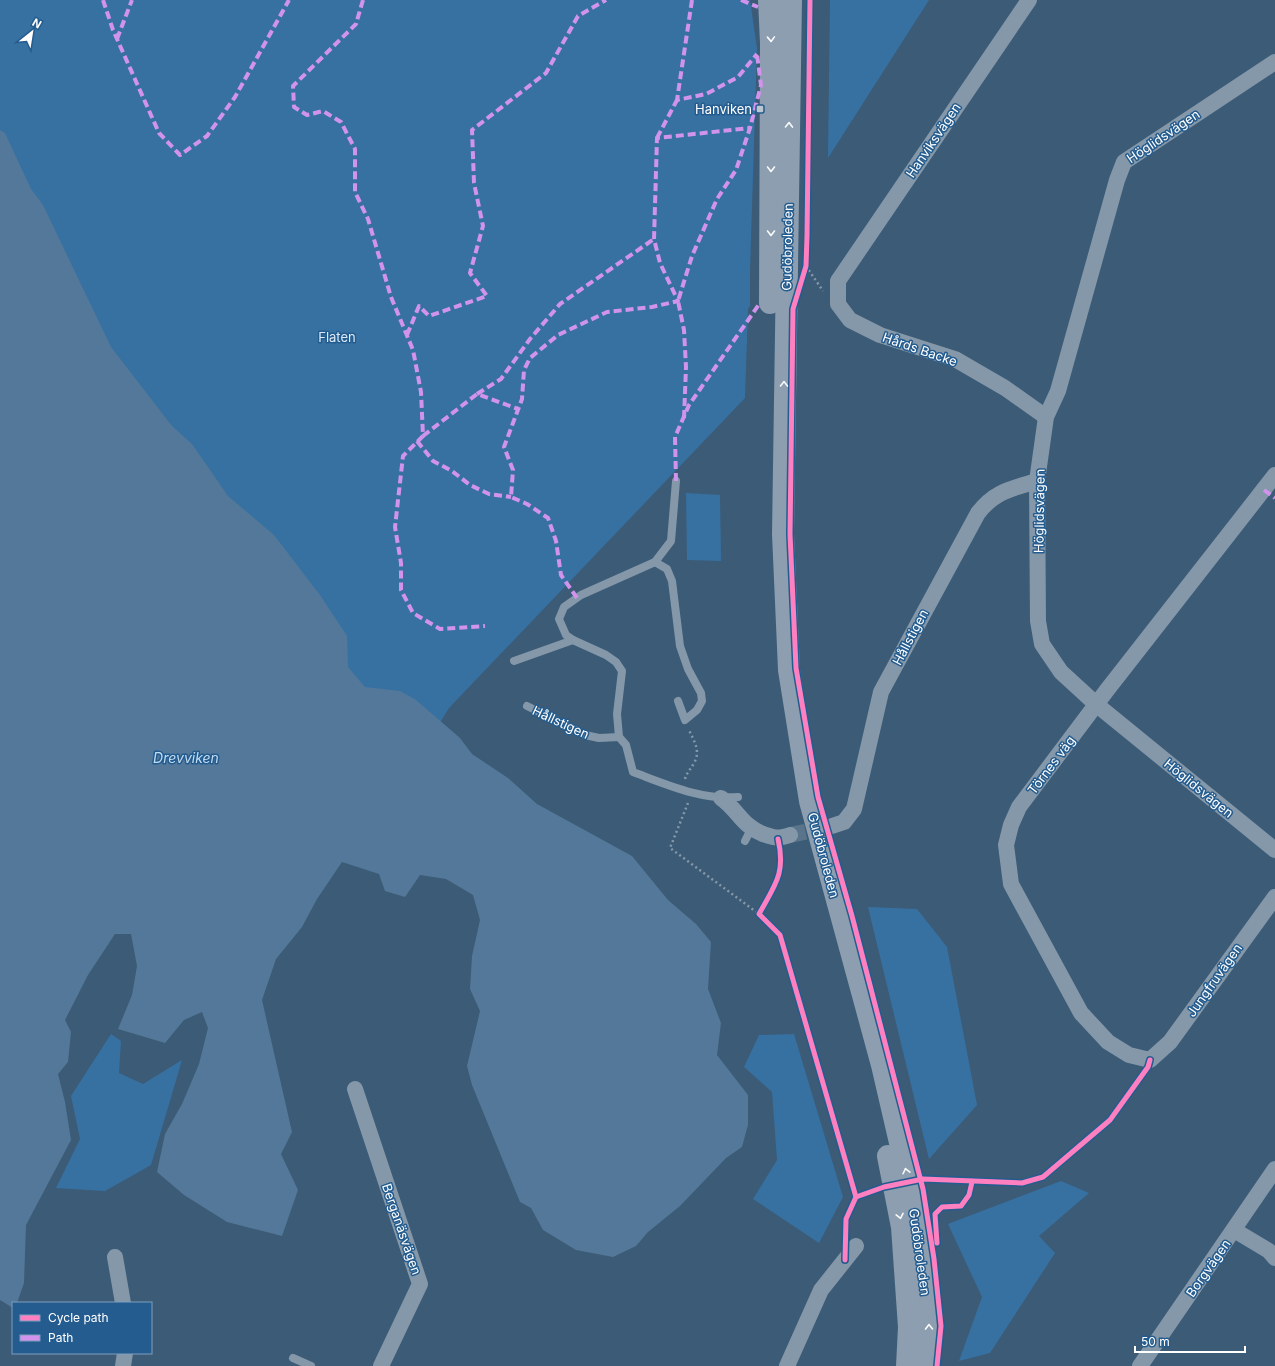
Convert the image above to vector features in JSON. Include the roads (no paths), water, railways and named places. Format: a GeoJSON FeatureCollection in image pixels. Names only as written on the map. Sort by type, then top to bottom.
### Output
{"type":"FeatureCollection","features":[{"type":"Feature","properties":{"kind":"main road","name":"Gudöbroleden"},"geometry":{"type":"LineString","coordinates":[[770,0],[770,461],[775,670],[799,805],[870,1069],[902,1227],[909,1327],[907,1366]]}},
{"type":"Feature","properties":{"kind":"main road","name":"Gudöbroleden"},"geometry":{"type":"LineString","coordinates":[[792,0],[783,526],[789,670],[810,801],[882,1065],[920,1229],[930,1328],[926,1366]]}},
{"type":"Feature","properties":{"kind":"street","name":"Hanviksvägen"},"geometry":{"type":"LineString","coordinates":[[838,304],[838,281],[1029,0]]}},
{"type":"Feature","properties":{"kind":"street","name":"Höglidsvägen"},"geometry":{"type":"LineString","coordinates":[[1275,62],[1124,162],[1115,187],[1058,391],[1046,417],[1037,482],[1038,621],[1042,644],[1062,672],[1097,705],[1275,850]]}},
{"type":"Feature","properties":{"kind":"street","name":"Hårds Backe"},"geometry":{"type":"LineString","coordinates":[[838,304],[850,320],[880,335],[955,359],[1005,388],[1046,417]]}},
{"type":"Feature","properties":{"kind":"street","name":"Törnes väg"},"geometry":{"type":"LineString","coordinates":[[1150,1060],[1129,1055],[1108,1042],[1081,1013],[1011,884],[1006,845],[1011,825],[1019,807],[1107,690],[1275,475]]}},
{"type":"Feature","properties":{"kind":"street","name":"Hållstigen"},"geometry":{"type":"LineString","coordinates":[[832,826],[844,822],[854,809],[881,692],[978,513],[987,501],[1002,491],[1037,482]]}},
{"type":"Feature","properties":{"kind":"street"},"geometry":{"type":"LineString","coordinates":[[721,798],[733,807],[748,835],[778,839],[790,835]]}},
{"type":"Feature","properties":{"kind":"street","name":"Jungfruvägen"},"geometry":{"type":"LineString","coordinates":[[1150,1060],[1170,1042],[1275,897]]}},
{"type":"Feature","properties":{"kind":"street","name":"Berganäsvägen"},"geometry":{"type":"LineString","coordinates":[[355,1089],[420,1284],[381,1366]]}},
{"type":"Feature","properties":{"kind":"street","name":"Borgvägen"},"geometry":{"type":"LineString","coordinates":[[1140,1366],[1275,1169]]}},
{"type":"Feature","properties":{"kind":"street"},"geometry":{"type":"LineString","coordinates":[[1234,1230],[1269,1251],[1275,1258]]}},
{"type":"Feature","properties":{"kind":"street"},"geometry":{"type":"LineString","coordinates":[[787,1366],[821,1290],[856,1246]]}},
{"type":"Feature","properties":{"kind":"street"},"geometry":{"type":"LineString","coordinates":[[115,1257],[123,1302]]}},
{"type":"Feature","properties":{"kind":"street"},"geometry":{"type":"LineString","coordinates":[[123,1366],[125,1354]]}},
{"type":"Feature","properties":{"kind":"lane"},"geometry":{"type":"LineString","coordinates":[[676,481],[671,541],[655,562],[581,595],[564,607],[559,619],[561,628],[566,635],[573,640],[606,655],[616,662],[622,671],[617,714],[619,737],[626,746],[633,772],[691,793],[721,798],[738,797]]}},
{"type":"Feature","properties":{"kind":"lane"},"geometry":{"type":"LineString","coordinates":[[655,562],[667,569],[672,581],[680,646],[688,669],[701,693],[702,701],[698,710],[685,720],[678,701]]}},
{"type":"Feature","properties":{"kind":"lane"},"geometry":{"type":"LineString","coordinates":[[514,661],[573,640]]}},
{"type":"Feature","properties":{"kind":"lane","name":"Hållstigen"},"geometry":{"type":"LineString","coordinates":[[527,706],[585,735],[599,738],[619,737]]}},
{"type":"Feature","properties":{"kind":"lane"},"geometry":{"type":"LineString","coordinates":[[293,1358],[311,1366]]}},
{"type":"Feature","properties":{"kind":"water","name":"Drevviken"},"geometry":{"type":"Polygon","coordinates":[[[0,130],[5,133],[31,189],[43,205],[111,347],[172,426],[192,444],[228,496],[274,535],[320,595],[347,636],[348,667],[365,687],[400,691],[416,700],[460,738],[472,754],[508,778],[537,804],[632,856],[668,900],[696,924],[711,942],[708,989],[721,1023],[717,1055],[748,1095],[748,1125],[742,1147],[726,1158],[680,1206],[648,1232],[636,1246],[613,1257],[576,1250],[543,1230],[531,1208],[520,1202],[472,1085],[467,1066],[480,1011],[470,989],[472,956],[480,920],[473,895],[446,879],[420,875],[405,897],[385,891],[379,874],[342,862],[317,899],[302,927],[276,959],[262,1000],[292,1132],[281,1154],[298,1190],[282,1236],[227,1222],[184,1195],[157,1172],[165,1134],[182,1104],[199,1064],[208,1028],[202,1012],[184,1020],[165,1043],[118,1029],[132,995],[137,966],[131,934],[115,934],[88,975],[65,1020],[71,1032],[68,1062],[58,1074],[65,1102],[71,1140],[26,1225],[24,1283],[17,1302],[12,1302],[12,1307],[0,1300],[0,130]]]}},
{"type":"Feature","properties":{"kind":"tunnel"},"geometry":{"type":"LineString","coordinates":[[790,835],[828,827]]}},
{"type":"Feature","properties":{"kind":"place","name":"Hanviken"},"geometry":{"type":"Point","coordinates":[760,109]}},
{"type":"Feature","properties":{"kind":"park label","name":"Flaten"},"geometry":{"type":"Point","coordinates":[337,337]}}]}
